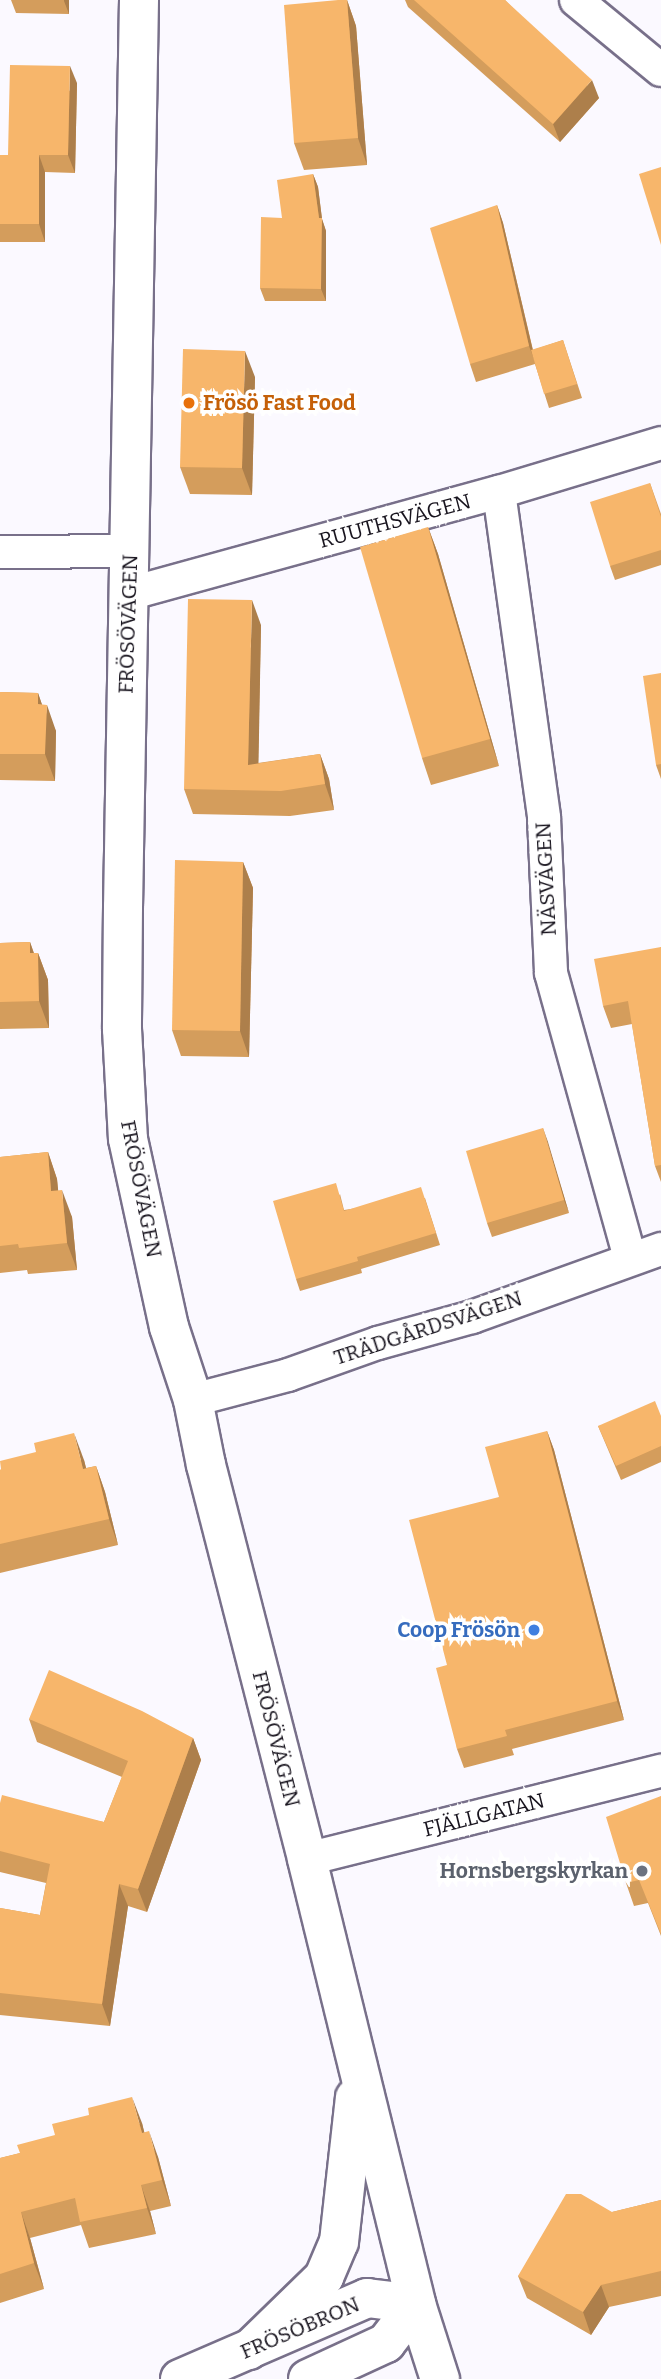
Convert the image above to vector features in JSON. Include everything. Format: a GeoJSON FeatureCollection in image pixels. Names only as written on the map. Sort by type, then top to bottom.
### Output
{"type":"FeatureCollection","features":[{"type":"Feature","properties":{"kind":"street","name":"FRÖSÖVÄGEN"},"geometry":{"type":"LineString","coordinates":[[139,0],[122,975],[128,1139],[169,1327],[193,1399],[206,1465],[307,1859],[416,2304],[440,2379]]}},
{"type":"Feature","properties":{"kind":"street"},"geometry":{"type":"LineString","coordinates":[[576,0],[661,70]]}},
{"type":"Feature","properties":{"kind":"street","name":"RUUTHSVÄGEN"},"geometry":{"type":"LineString","coordinates":[[128,594],[499,492],[661,443]]}},
{"type":"Feature","properties":{"kind":"street","name":"NÄSVÄGEN"},"geometry":{"type":"LineString","coordinates":[[499,492],[544,818],[551,973],[631,1258]]}},
{"type":"Feature","properties":{"kind":"street"},"geometry":{"type":"LineString","coordinates":[[0,552],[131,551]]}},
{"type":"Feature","properties":{"kind":"street","name":"TRÄDGÅRDSVÄGEN"},"geometry":{"type":"LineString","coordinates":[[193,1399],[288,1375],[378,1343],[472,1317],[661,1249]]}},
{"type":"Feature","properties":{"kind":"street","name":"FJÄLLGATAN"},"geometry":{"type":"LineString","coordinates":[[307,1859],[661,1771]]}},
{"type":"Feature","properties":{"kind":"street"},"geometry":{"type":"LineString","coordinates":[[249,2350],[324,2277],[339,2242],[358,2068]]}},
{"type":"Feature","properties":{"kind":"street","name":"FRÖSÖBRON"},"geometry":{"type":"LineString","coordinates":[[180,2379],[367,2298],[416,2304]]}},
{"type":"Feature","properties":{"kind":"street"},"geometry":{"type":"LineString","coordinates":[[309,2379],[386,2343],[416,2304]]}},
{"type":"Feature","properties":{"kind":"building"},"geometry":{"type":"Polygon","coordinates":[[[347,0],[358,138],[294,143],[284,5],[347,0]]]}},
{"type":"Feature","properties":{"kind":"building"},"geometry":{"type":"Polygon","coordinates":[[[414,0],[505,0],[592,80],[553,124],[414,0]]]}},
{"type":"Feature","properties":{"kind":"building"},"geometry":{"type":"Polygon","coordinates":[[[10,65],[70,66],[68,155],[39,155],[39,224],[0,224],[0,155],[8,155],[10,65]]]}},
{"type":"Feature","properties":{"kind":"building"},"geometry":{"type":"Polygon","coordinates":[[[661,167],[661,245],[639,174],[661,167]]]}},
{"type":"Feature","properties":{"kind":"building"},"geometry":{"type":"Polygon","coordinates":[[[313,174],[319,218],[322,218],[321,289],[260,288],[261,217],[282,218],[277,180],[313,174]]]}},
{"type":"Feature","properties":{"kind":"building"},"geometry":{"type":"Polygon","coordinates":[[[497,205],[529,346],[470,364],[430,228],[497,205]]]}},
{"type":"Feature","properties":{"kind":"building"},"geometry":{"type":"Polygon","coordinates":[[[563,340],[577,384],[544,394],[531,350],[563,340]]]}},
{"type":"Feature","properties":{"kind":"building"},"geometry":{"type":"Polygon","coordinates":[[[183,349],[245,351],[242,468],[180,467],[183,349]]]}},
{"type":"Feature","properties":{"kind":"building"},"geometry":{"type":"Polygon","coordinates":[[[650,483],[661,517],[661,550],[610,566],[590,502],[650,483]]]}},
{"type":"Feature","properties":{"kind":"building"},"geometry":{"type":"Polygon","coordinates":[[[428,527],[490,739],[422,758],[360,547],[428,527]]]}},
{"type":"Feature","properties":{"kind":"building"},"geometry":{"type":"Polygon","coordinates":[[[188,599],[252,600],[248,765],[320,754],[325,784],[281,791],[184,789],[188,599]]]}},
{"type":"Feature","properties":{"kind":"building"},"geometry":{"type":"Polygon","coordinates":[[[661,673],[661,764],[656,765],[643,676],[661,673]]]}},
{"type":"Feature","properties":{"kind":"building"},"geometry":{"type":"Polygon","coordinates":[[[0,692],[38,693],[38,704],[47,705],[45,754],[0,754],[0,692]]]}},
{"type":"Feature","properties":{"kind":"building"},"geometry":{"type":"Polygon","coordinates":[[[175,860],[243,862],[240,1031],[172,1030],[175,860]]]}},
{"type":"Feature","properties":{"kind":"building"},"geometry":{"type":"Polygon","coordinates":[[[30,942],[30,953],[38,953],[39,1001],[0,1002],[0,943],[30,942]]]}},
{"type":"Feature","properties":{"kind":"building"},"geometry":{"type":"Polygon","coordinates":[[[661,947],[661,1165],[655,1166],[628,1001],[603,1006],[594,959],[661,947]]]}},
{"type":"Feature","properties":{"kind":"building"},"geometry":{"type":"Polygon","coordinates":[[[543,1128],[564,1200],[487,1223],[466,1151],[543,1128]]]}},
{"type":"Feature","properties":{"kind":"building"},"geometry":{"type":"Polygon","coordinates":[[[48,1152],[51,1191],[62,1190],[67,1243],[19,1248],[18,1244],[0,1246],[0,1157],[48,1152]]]}},
{"type":"Feature","properties":{"kind":"building"},"geometry":{"type":"Polygon","coordinates":[[[336,1183],[344,1211],[421,1187],[436,1233],[357,1257],[358,1261],[296,1279],[273,1201],[336,1183]]]}},
{"type":"Feature","properties":{"kind":"building"},"geometry":{"type":"Polygon","coordinates":[[[655,1401],[661,1416],[661,1446],[616,1466],[598,1426],[655,1401]]]}},
{"type":"Feature","properties":{"kind":"building"},"geometry":{"type":"Polygon","coordinates":[[[547,1431],[617,1701],[505,1730],[507,1736],[457,1749],[436,1668],[447,1665],[409,1520],[499,1497],[485,1447],[547,1431]]]}},
{"type":"Feature","properties":{"kind":"building"},"geometry":{"type":"Polygon","coordinates":[[[74,1433],[83,1469],[96,1466],[109,1519],[0,1544],[0,1461],[36,1452],[34,1443],[74,1433]]]}},
{"type":"Feature","properties":{"kind":"building"},"geometry":{"type":"Polygon","coordinates":[[[49,1670],[142,1711],[193,1738],[138,1889],[119,1884],[102,2004],[0,1993],[0,1908],[40,1915],[50,1864],[0,1851],[2,1795],[104,1822],[128,1761],[29,1719],[49,1670]]]}},
{"type":"Feature","properties":{"kind":"building","name":"Hornsbergskyrkan"},"geometry":{"type":"Polygon","coordinates":[[[661,1796],[661,1934],[639,1880],[626,1883],[606,1817],[661,1796]]]}},
{"type":"Feature","properties":{"kind":"building"},"geometry":{"type":"Polygon","coordinates":[[[132,2097],[142,2133],[149,2131],[162,2180],[141,2185],[147,2208],[80,2222],[75,2198],[21,2212],[34,2263],[0,2274],[0,2158],[20,2153],[17,2145],[55,2135],[52,2124],[89,2115],[88,2108],[132,2097]]]}},
{"type":"Feature","properties":{"kind":"building"},"geometry":{"type":"Polygon","coordinates":[[[566,2194],[581,2194],[612,2212],[661,2200],[661,2271],[601,2285],[583,2312],[518,2276],[566,2194]]]}},
{"type":"Feature","properties":{"kind":"place","name":"Frösö Fast Food"},"geometry":{"type":"Point","coordinates":[189,403]}},
{"type":"Feature","properties":{"kind":"place","name":"Coop Frösön"},"geometry":{"type":"Point","coordinates":[534,1630]}},
{"type":"Feature","properties":{"kind":"place","name":"Hornsbergskyrkan"},"geometry":{"type":"Point","coordinates":[642,1871]}}]}
